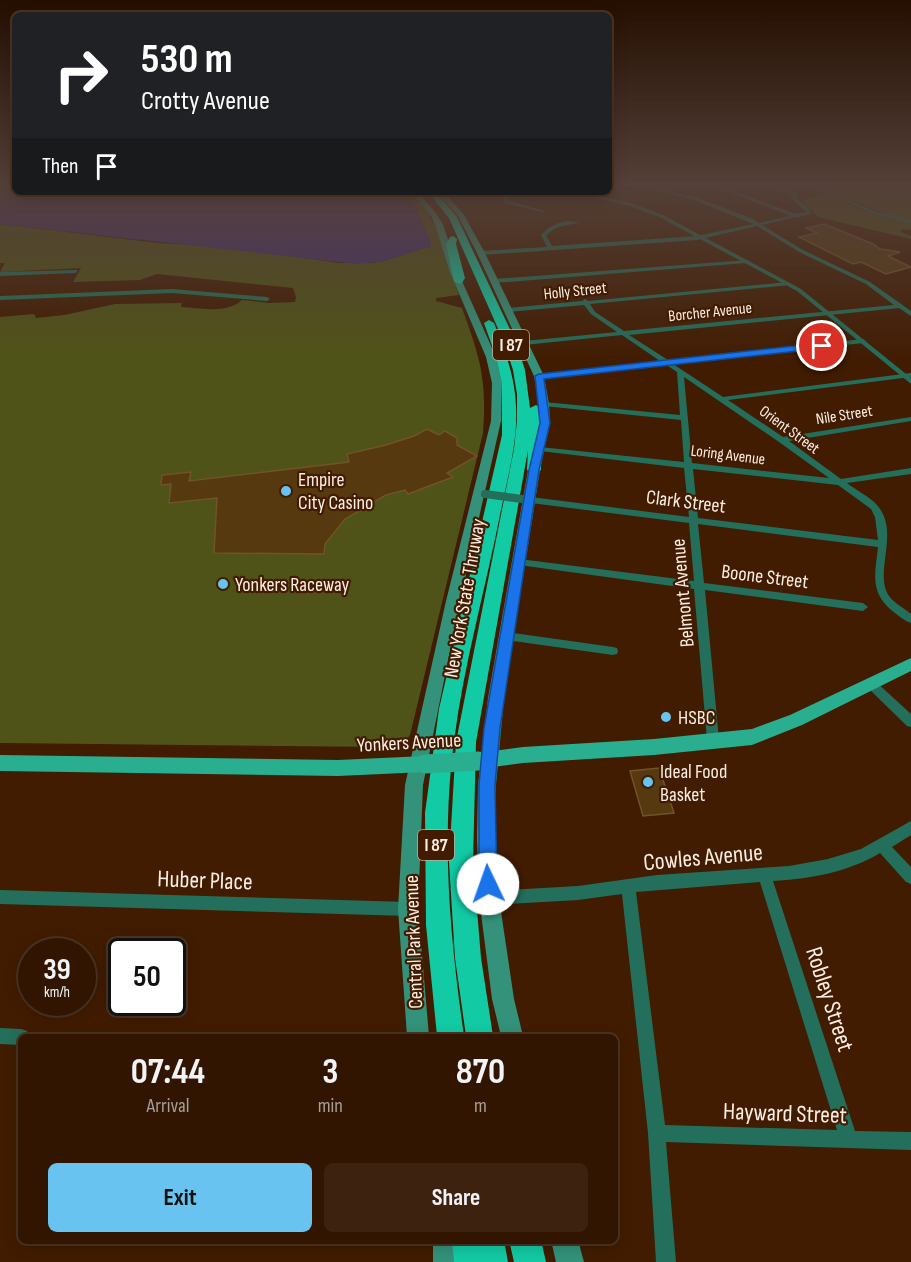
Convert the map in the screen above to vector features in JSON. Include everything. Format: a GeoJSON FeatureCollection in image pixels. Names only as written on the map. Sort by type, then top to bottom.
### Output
{"type":"FeatureCollection","features":[{"type":"Feature","properties":{"kind":"highway"},"geometry":{"type":"LineString","coordinates":[[451,245],[459,281]]}},
{"type":"Feature","properties":{"kind":"highway","name":"New York State Thruway"},"geometry":{"type":"LineString","coordinates":[[450,1034],[439,952],[436,901],[438,788],[446,728],[492,520],[510,417],[509,390],[501,355],[455,245]]}},
{"type":"Feature","properties":{"kind":"highway","name":"New York State Thruway"},"geometry":{"type":"LineString","coordinates":[[467,245],[517,343],[524,394],[524,434],[466,742],[461,819],[464,907],[480,1034]]}},
{"type":"Feature","properties":{"kind":"highway"},"geometry":{"type":"LineString","coordinates":[[517,343],[535,390],[537,424],[534,470]]}},
{"type":"Feature","properties":{"kind":"highway"},"geometry":{"type":"LineString","coordinates":[[468,1244],[470,1262]]}},
{"type":"Feature","properties":{"kind":"highway"},"geometry":{"type":"LineString","coordinates":[[489,1244],[492,1262]]}},
{"type":"Feature","properties":{"kind":"highway"},"geometry":{"type":"LineString","coordinates":[[526,1244],[530,1262]]}},
{"type":"Feature","properties":{"kind":"main road","name":"Central Park Avenue"},"geometry":{"type":"LineString","coordinates":[[418,1034],[408,909],[414,785],[421,764],[453,601],[482,494],[496,422],[497,383],[491,357],[445,245]]}},
{"type":"Feature","properties":{"kind":"main road"},"geometry":{"type":"LineString","coordinates":[[477,245],[508,310],[517,343],[539,376],[545,423],[526,499],[519,562],[492,728],[484,760],[489,898],[503,999],[512,1034]]}},
{"type":"Feature","properties":{"kind":"main road","name":"Yonkers Avenue"},"geometry":{"type":"LineString","coordinates":[[0,763],[338,768],[484,760],[752,737],[779,728],[911,664]]}},
{"type":"Feature","properties":{"kind":"main road"},"geometry":{"type":"LineString","coordinates":[[446,1244],[447,1262]]}},
{"type":"Feature","properties":{"kind":"main road"},"geometry":{"type":"LineString","coordinates":[[565,1244],[570,1262]]}},
{"type":"Feature","properties":{"kind":"street"},"geometry":{"type":"LineString","coordinates":[[481,253],[593,245]]}},
{"type":"Feature","properties":{"kind":"street"},"geometry":{"type":"LineString","coordinates":[[716,245],[808,296],[907,375],[911,382]]}},
{"type":"Feature","properties":{"kind":"street"},"geometry":{"type":"LineString","coordinates":[[791,245],[868,283],[911,314]]}},
{"type":"Feature","properties":{"kind":"street"},"geometry":{"type":"LineString","coordinates":[[494,281],[746,261]]}},
{"type":"Feature","properties":{"kind":"street"},"geometry":{"type":"LineString","coordinates":[[0,274],[75,271]]}},
{"type":"Feature","properties":{"kind":"street","name":"Holly Street"},"geometry":{"type":"LineString","coordinates":[[508,310],[585,301],[788,284]]}},
{"type":"Feature","properties":{"kind":"street"},"geometry":{"type":"LineString","coordinates":[[0,298],[172,291],[267,299]]}},
{"type":"Feature","properties":{"kind":"street","name":"Orient Street"},"geometry":{"type":"LineString","coordinates":[[585,301],[593,313],[782,440],[874,507],[882,517],[881,584],[883,596],[911,619]]}},
{"type":"Feature","properties":{"kind":"street","name":"Borcher Avenue"},"geometry":{"type":"LineString","coordinates":[[517,343],[899,306]]}},
{"type":"Feature","properties":{"kind":"street"},"geometry":{"type":"LineString","coordinates":[[539,376],[863,341]]}},
{"type":"Feature","properties":{"kind":"street","name":"Belmont Avenue"},"geometry":{"type":"LineString","coordinates":[[680,371],[713,740]]}},
{"type":"Feature","properties":{"kind":"street"},"geometry":{"type":"LineString","coordinates":[[722,399],[907,375]]}},
{"type":"Feature","properties":{"kind":"street"},"geometry":{"type":"LineString","coordinates":[[544,404],[685,418]]}},
{"type":"Feature","properties":{"kind":"street","name":"Nile Street"},"geometry":{"type":"LineString","coordinates":[[782,440],[911,419]]}},
{"type":"Feature","properties":{"kind":"street","name":"Loring Avenue"},"geometry":{"type":"LineString","coordinates":[[540,449],[837,482],[911,471]]}},
{"type":"Feature","properties":{"kind":"street","name":"Clark Street"},"geometry":{"type":"LineString","coordinates":[[482,494],[883,544]]}},
{"type":"Feature","properties":{"kind":"street","name":"Boone Street"},"geometry":{"type":"LineString","coordinates":[[519,562],[864,607]]}},
{"type":"Feature","properties":{"kind":"street"},"geometry":{"type":"LineString","coordinates":[[507,636],[613,651]]}},
{"type":"Feature","properties":{"kind":"street"},"geometry":{"type":"LineString","coordinates":[[871,684],[911,722]]}},
{"type":"Feature","properties":{"kind":"street","name":"Cowles Avenue"},"geometry":{"type":"LineString","coordinates":[[489,898],[578,893],[828,866],[864,855],[911,828]]}},
{"type":"Feature","properties":{"kind":"street"},"geometry":{"type":"LineString","coordinates":[[881,845],[911,877]]}},
{"type":"Feature","properties":{"kind":"street","name":"Robley Street"},"geometry":{"type":"LineString","coordinates":[[764,874],[849,1139]]}},
{"type":"Feature","properties":{"kind":"street"},"geometry":{"type":"LineString","coordinates":[[628,886],[657,1133],[666,1262]]}},
{"type":"Feature","properties":{"kind":"street","name":"Huber Place"},"geometry":{"type":"LineString","coordinates":[[0,897],[408,909]]}},
{"type":"Feature","properties":{"kind":"street"},"geometry":{"type":"LineString","coordinates":[[0,1036],[18,1037]]}},
{"type":"Feature","properties":{"kind":"street","name":"Hayward Street"},"geometry":{"type":"LineString","coordinates":[[657,1133],[911,1141]]}},
{"type":"Feature","properties":{"kind":"green space","name":"Yonkers Raceway"},"geometry":{"type":"Polygon","coordinates":[[[0,245],[195,245],[340,263],[384,261],[431,246],[443,245],[459,295],[436,298],[436,301],[462,308],[478,355],[484,397],[483,433],[410,735],[403,744],[383,747],[0,743],[0,317],[34,314],[36,318],[64,315],[115,304],[182,303],[181,307],[221,309],[242,300],[270,303],[295,302],[296,297],[293,288],[157,274],[140,280],[73,282],[81,268],[0,272],[5,263],[0,263],[0,245]]]}},
{"type":"Feature","properties":{"kind":"shaded area"},"geometry":{"type":"Polygon","coordinates":[[[187,245],[431,245],[384,261],[358,264],[187,245]]]}},
{"type":"Feature","properties":{"kind":"building"},"geometry":{"type":"Polygon","coordinates":[[[815,245],[874,245],[880,249],[900,252],[888,256],[911,267],[886,274],[861,262],[853,264],[815,245]]]}},
{"type":"Feature","properties":{"kind":"building","name":"Empire City Casino"},"geometry":{"type":"Polygon","coordinates":[[[427,429],[439,435],[445,431],[457,438],[457,445],[477,456],[447,473],[453,477],[408,494],[405,490],[386,495],[345,519],[325,544],[324,554],[214,553],[217,498],[169,503],[171,484],[161,485],[162,475],[191,472],[189,481],[349,462],[347,454],[386,445],[427,429]]]}},
{"type":"Feature","properties":{"kind":"building","name":"Ideal Food Basket"},"geometry":{"type":"Polygon","coordinates":[[[659,768],[674,813],[643,816],[630,771],[659,768]]]}},
{"type":"Feature","properties":{"kind":"place","name":"Empire City Casino"},"geometry":{"type":"Point","coordinates":[286,491]}},
{"type":"Feature","properties":{"kind":"place","name":"Yonkers Raceway"},"geometry":{"type":"Point","coordinates":[223,584]}},
{"type":"Feature","properties":{"kind":"place","name":"HSBC"},"geometry":{"type":"Point","coordinates":[666,717]}},
{"type":"Feature","properties":{"kind":"place","name":"Ideal Food Basket"},"geometry":{"type":"Point","coordinates":[648,782]}},
{"type":"Feature","properties":{"kind":"route"},"geometry":{"type":"LineString","coordinates":[[488,884],[487,785],[492,728],[534,470],[545,423],[543,391],[539,376],[608,371],[822,346]]}}]}
